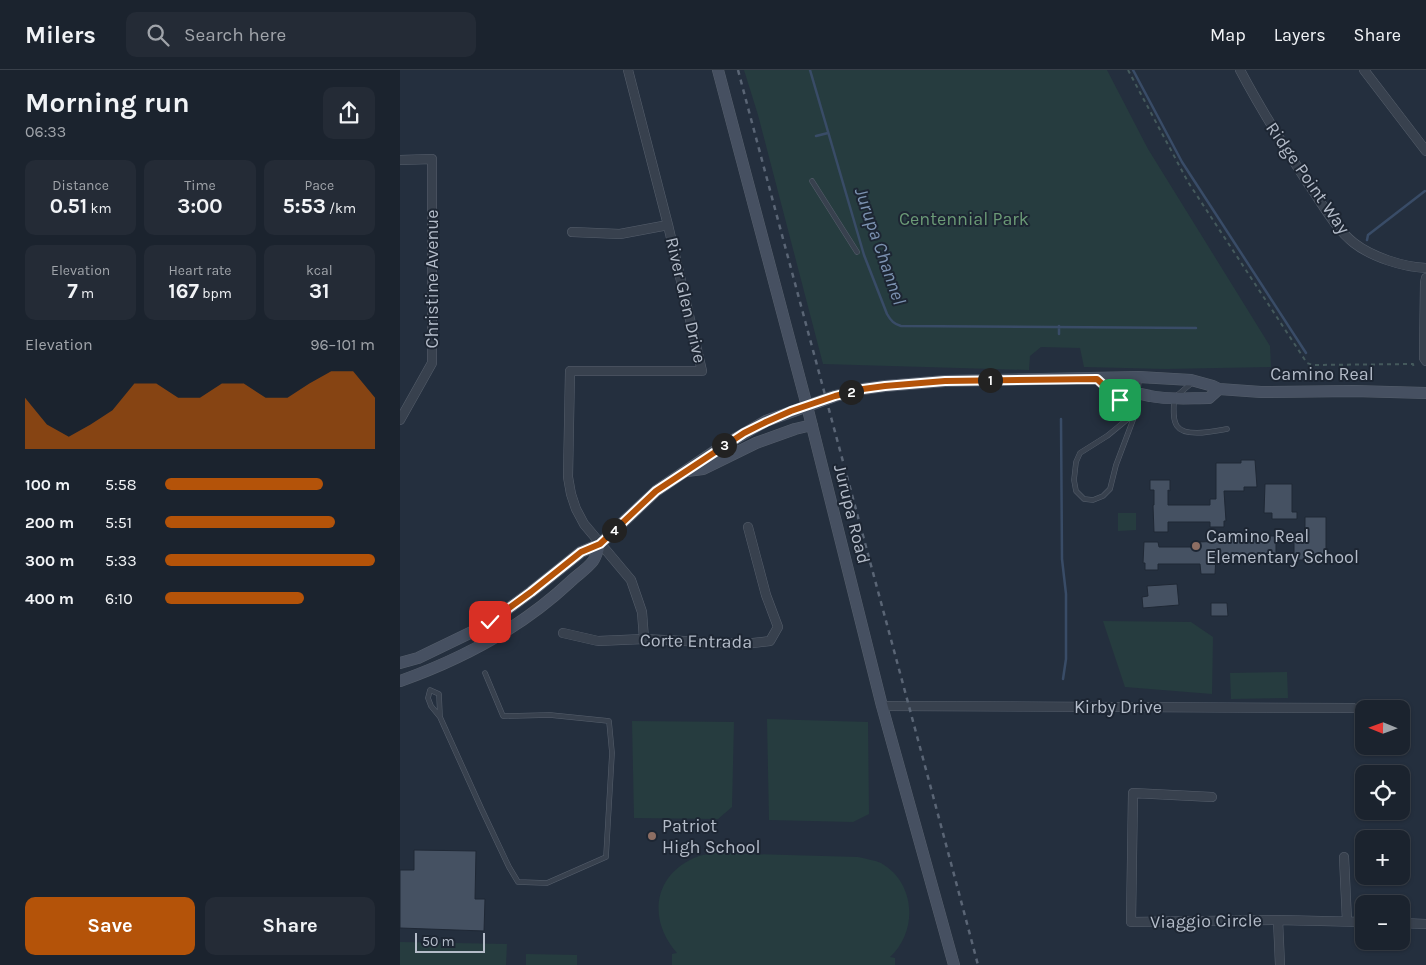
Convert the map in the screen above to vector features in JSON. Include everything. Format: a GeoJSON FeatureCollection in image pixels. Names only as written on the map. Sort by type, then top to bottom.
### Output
{"type":"FeatureCollection","features":[{"type":"Feature","properties":{"kind":"main road","name":"Jurupa Road"},"geometry":{"type":"LineString","coordinates":[[718,70],[812,425],[882,706],[954,965]]}},
{"type":"Feature","properties":{"kind":"main road","name":"Camino Real"},"geometry":{"type":"LineString","coordinates":[[400,663],[418,658],[476,630],[531,592],[581,552],[600,544],[656,491],[744,433],[807,406],[853,391],[885,386],[945,381],[1139,377],[1194,381],[1219,389],[1261,392],[1354,391],[1426,393]]}},
{"type":"Feature","properties":{"kind":"main road","name":"Camino Real"},"geometry":{"type":"LineString","coordinates":[[1097,379],[1138,393],[1174,398],[1209,398],[1219,389]]}},
{"type":"Feature","properties":{"kind":"main road"},"geometry":{"type":"LineString","coordinates":[[683,472],[703,469],[756,443],[812,425]]}},
{"type":"Feature","properties":{"kind":"main road","name":"Camino Real"},"geometry":{"type":"LineString","coordinates":[[400,681],[457,658],[520,622],[559,593],[593,561],[600,544]]}},
{"type":"Feature","properties":{"kind":"street","name":"River Glen Drive"},"geometry":{"type":"LineString","coordinates":[[600,544],[584,524],[576,509],[568,477],[570,371],[702,372],[668,225],[628,70]]}},
{"type":"Feature","properties":{"kind":"street","name":"Ridge Point Way"},"geometry":{"type":"LineString","coordinates":[[1240,70],[1264,115],[1341,230],[1369,253],[1408,266],[1426,268]]}},
{"type":"Feature","properties":{"kind":"street"},"geometry":{"type":"LineString","coordinates":[[1364,70],[1426,151]]}},
{"type":"Feature","properties":{"kind":"street","name":"Christine Avenue"},"geometry":{"type":"LineString","coordinates":[[400,160],[432,160],[432,363],[400,420]]}},
{"type":"Feature","properties":{"kind":"street"},"geometry":{"type":"LineString","coordinates":[[572,232],[620,234],[668,225]]}},
{"type":"Feature","properties":{"kind":"street"},"geometry":{"type":"LineString","coordinates":[[1426,278],[1424,358],[1426,361]]}},
{"type":"Feature","properties":{"kind":"street","name":"Corte Entrada"},"geometry":{"type":"LineString","coordinates":[[563,633],[598,641],[644,639],[744,644],[770,642],[778,626],[766,595],[748,528]]}},
{"type":"Feature","properties":{"kind":"street"},"geometry":{"type":"LineString","coordinates":[[600,544],[631,580],[642,612],[644,639]]}},
{"type":"Feature","properties":{"kind":"street","name":"Kirby Drive"},"geometry":{"type":"LineString","coordinates":[[882,706],[1353,708]]}},
{"type":"Feature","properties":{"kind":"street","name":"Viaggio Circle"},"geometry":{"type":"LineString","coordinates":[[1212,797],[1132,794],[1131,922],[1278,920]]}},
{"type":"Feature","properties":{"kind":"street"},"geometry":{"type":"LineString","coordinates":[[1344,857],[1346,921]]}},
{"type":"Feature","properties":{"kind":"street"},"geometry":{"type":"LineString","coordinates":[[1280,965],[1278,920],[1355,922]]}},
{"type":"Feature","properties":{"kind":"street"},"geometry":{"type":"LineString","coordinates":[[1410,923],[1426,924]]}},
{"type":"Feature","properties":{"kind":"lane"},"geometry":{"type":"LineString","coordinates":[[812,181],[857,252]]}},
{"type":"Feature","properties":{"kind":"lane"},"geometry":{"type":"LineString","coordinates":[[1135,413],[1107,436],[1080,453],[1076,462],[1074,480],[1076,491],[1084,499],[1093,500],[1103,496],[1110,489],[1116,465],[1135,413],[1139,377]]}},
{"type":"Feature","properties":{"kind":"lane"},"geometry":{"type":"LineString","coordinates":[[1097,379],[1135,413]]}},
{"type":"Feature","properties":{"kind":"lane"},"geometry":{"type":"LineString","coordinates":[[1194,381],[1174,398],[1174,417],[1177,426],[1186,432],[1207,432],[1227,429]]}},
{"type":"Feature","properties":{"kind":"lane"},"geometry":{"type":"LineString","coordinates":[[440,716],[440,694],[430,690],[428,698],[431,706],[440,716],[482,810],[518,882],[547,883],[606,857],[612,753],[610,720],[550,715],[503,716],[485,673]]}},
{"type":"Feature","properties":{"kind":"path"},"geometry":{"type":"LineString","coordinates":[[1128,70],[1188,182],[1307,363],[1413,364],[1414,369]]}},
{"type":"Feature","properties":{"kind":"green space","name":"Centennial Park"},"geometry":{"type":"Polygon","coordinates":[[[744,70],[1107,70],[1148,149],[1270,346],[1271,367],[1165,369],[1084,367],[1080,348],[1041,347],[1030,356],[1029,370],[823,364],[758,115],[744,70]]]}},
{"type":"Feature","properties":{"kind":"green space"},"geometry":{"type":"Polygon","coordinates":[[[1118,513],[1136,513],[1136,530],[1118,531],[1118,513]]]}},
{"type":"Feature","properties":{"kind":"green space"},"geometry":{"type":"Polygon","coordinates":[[[1103,621],[1191,622],[1213,637],[1212,694],[1125,687],[1103,621]]]}},
{"type":"Feature","properties":{"kind":"green space"},"geometry":{"type":"Polygon","coordinates":[[[1287,672],[1288,698],[1231,699],[1230,673],[1287,672]]]}},
{"type":"Feature","properties":{"kind":"green space"},"geometry":{"type":"Polygon","coordinates":[[[767,719],[868,722],[869,814],[853,822],[769,820],[767,719]]]}},
{"type":"Feature","properties":{"kind":"green space"},"geometry":{"type":"Polygon","coordinates":[[[632,721],[734,722],[732,807],[718,819],[634,818],[632,721]]]}},
{"type":"Feature","properties":{"kind":"green space"},"geometry":{"type":"Polygon","coordinates":[[[714,853],[858,857],[881,863],[893,872],[901,882],[907,895],[909,908],[909,921],[905,934],[899,946],[890,957],[895,958],[895,965],[672,965],[672,954],[677,953],[667,940],[661,926],[659,912],[660,898],[664,885],[672,874],[684,864],[699,856],[714,853]]]}},
{"type":"Feature","properties":{"kind":"green space"},"geometry":{"type":"Polygon","coordinates":[[[400,942],[507,944],[506,965],[400,965],[400,942]]]}},
{"type":"Feature","properties":{"kind":"green space"},"geometry":{"type":"Polygon","coordinates":[[[526,954],[577,955],[577,965],[526,965],[526,954]]]}},
{"type":"Feature","properties":{"kind":"building"},"geometry":{"type":"Polygon","coordinates":[[[1241,460],[1255,460],[1257,487],[1244,487],[1244,491],[1224,491],[1226,521],[1224,521],[1224,527],[1210,527],[1210,522],[1168,522],[1168,532],[1154,532],[1154,490],[1150,490],[1150,480],[1170,480],[1168,505],[1210,505],[1210,499],[1216,499],[1216,463],[1241,463],[1241,460]]]}},
{"type":"Feature","properties":{"kind":"building"},"geometry":{"type":"Polygon","coordinates":[[[1265,484],[1292,484],[1292,512],[1297,512],[1297,519],[1272,519],[1272,513],[1264,513],[1265,484]]]}},
{"type":"Feature","properties":{"kind":"building"},"geometry":{"type":"Polygon","coordinates":[[[1305,517],[1326,517],[1326,560],[1294,560],[1294,540],[1305,540],[1305,517]]]}},
{"type":"Feature","properties":{"kind":"building"},"geometry":{"type":"Polygon","coordinates":[[[1224,536],[1276,536],[1276,556],[1216,556],[1215,574],[1201,574],[1200,564],[1158,564],[1158,570],[1145,570],[1145,563],[1143,563],[1144,542],[1158,542],[1159,547],[1200,547],[1199,542],[1224,541],[1224,536]]]}},
{"type":"Feature","properties":{"kind":"building"},"geometry":{"type":"Polygon","coordinates":[[[1177,584],[1179,605],[1143,608],[1142,597],[1148,596],[1147,586],[1177,584]]]}},
{"type":"Feature","properties":{"kind":"building"},"geometry":{"type":"Polygon","coordinates":[[[1211,603],[1227,603],[1228,616],[1211,616],[1211,603]]]}},
{"type":"Feature","properties":{"kind":"building"},"geometry":{"type":"Polygon","coordinates":[[[414,850],[476,851],[475,899],[485,899],[484,931],[400,928],[400,870],[414,870],[414,850]]]}},
{"type":"Feature","properties":{"kind":"waterway","name":"Jurupa Channel"},"geometry":{"type":"LineString","coordinates":[[810,70],[864,255],[887,314],[895,323],[901,326],[1196,328]]}},
{"type":"Feature","properties":{"kind":"waterway"},"geometry":{"type":"LineString","coordinates":[[1133,70],[1182,162],[1306,353]]}},
{"type":"Feature","properties":{"kind":"waterway","name":"Jurupa Channel"},"geometry":{"type":"LineString","coordinates":[[816,136],[828,133]]}},
{"type":"Feature","properties":{"kind":"waterway"},"geometry":{"type":"LineString","coordinates":[[1367,240],[1368,235],[1425,191]]}},
{"type":"Feature","properties":{"kind":"waterway","name":"Jurupa Channel"},"geometry":{"type":"LineString","coordinates":[[1059,326],[1059,334]]}},
{"type":"Feature","properties":{"kind":"waterway","name":"Jurupa Channel"},"geometry":{"type":"LineString","coordinates":[[1061,419],[1062,559],[1066,594],[1066,659],[1063,679]]}},
{"type":"Feature","properties":{"kind":"railway"},"geometry":{"type":"LineString","coordinates":[[738,70],[978,965]]}},
{"type":"Feature","properties":{"kind":"place","name":"Camino Real Elementary School"},"geometry":{"type":"Point","coordinates":[1196,546]}},
{"type":"Feature","properties":{"kind":"place","name":"Patriot High School"},"geometry":{"type":"Point","coordinates":[652,836]}},
{"type":"Feature","properties":{"kind":"route"},"geometry":{"type":"LineString","coordinates":[[490,622],[581,552],[600,544],[656,491],[683,472],[744,433],[791,411],[863,389],[945,381],[1097,379],[1120,400]]}}]}
